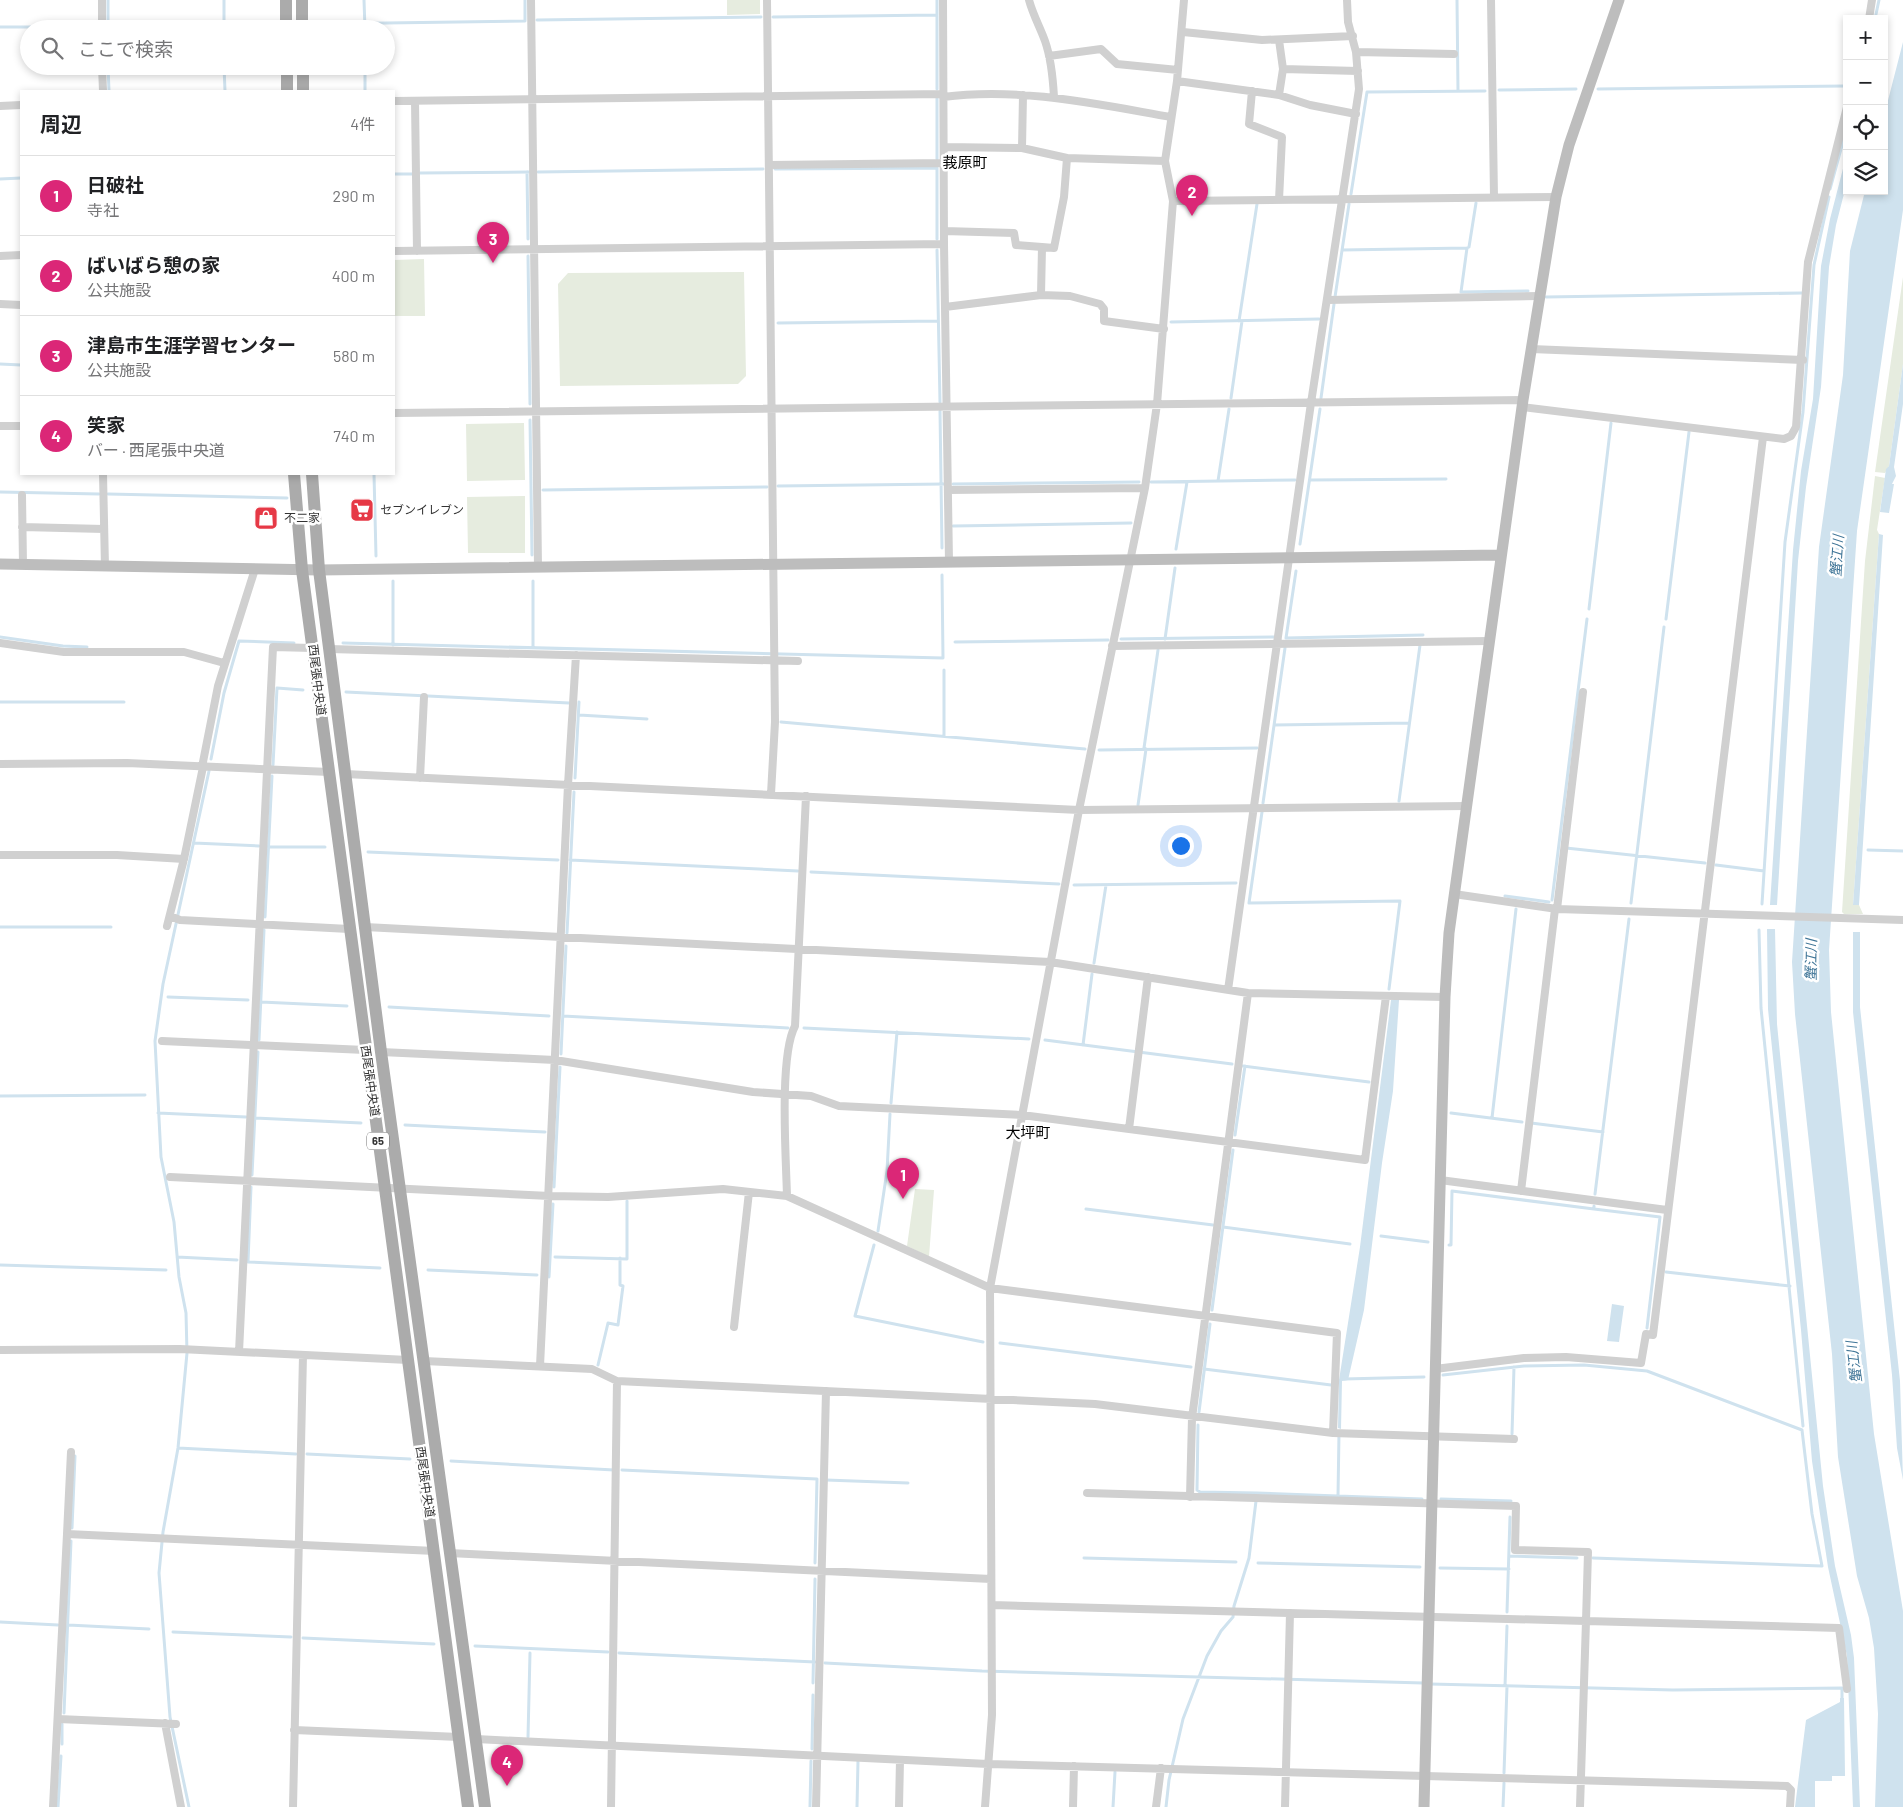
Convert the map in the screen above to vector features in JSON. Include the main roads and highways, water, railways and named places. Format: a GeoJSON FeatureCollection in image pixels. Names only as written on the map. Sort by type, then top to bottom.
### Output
{"type":"FeatureCollection","features":[{"type":"Feature","properties":{"kind":"main road"},"geometry":{"type":"LineString","coordinates":[[286,0],[286,20]]}},
{"type":"Feature","properties":{"kind":"main road"},"geometry":{"type":"LineString","coordinates":[[302,0],[302,20]]}},
{"type":"Feature","properties":{"kind":"main road"},"geometry":{"type":"LineString","coordinates":[[287,75],[287,90]]}},
{"type":"Feature","properties":{"kind":"main road"},"geometry":{"type":"LineString","coordinates":[[303,75],[303,90]]}},
{"type":"Feature","properties":{"kind":"main road","name":"西尾張中央道"},"geometry":{"type":"LineString","coordinates":[[294,475],[302,570],[312,648],[468,1807]]}},
{"type":"Feature","properties":{"kind":"main road","name":"西尾張中央道"},"geometry":{"type":"LineString","coordinates":[[312,475],[319,570],[381,1052],[485,1807]]}},
{"type":"Feature","properties":{"kind":"water","name":"蟹江川"},"geometry":{"type":"Polygon","coordinates":[[[1903,42],[1903,210],[1857,531],[1829,950],[1831,1012],[1874,1434],[1903,1611],[1903,1807],[1875,1807],[1878,1714],[1874,1648],[1869,1618],[1857,1576],[1838,1457],[1832,1354],[1795,1014],[1792,962],[1819,547],[1843,375],[1850,251],[1864,195],[1888,195],[1888,100],[1903,42]]]}},
{"type":"Feature","properties":{"kind":"water"},"geometry":{"type":"Polygon","coordinates":[[[1843,169],[1844,195],[1836,225],[1829,267],[1821,387],[1806,487],[1798,561],[1777,905],[1770,905],[1793,550],[1801,471],[1813,399],[1821,266],[1830,219],[1843,169]]]}},
{"type":"Feature","properties":{"kind":"water"},"geometry":{"type":"Polygon","coordinates":[[[1903,364],[1903,404],[1894,467],[1896,476],[1892,484],[1894,484],[1889,513],[1880,512],[1886,469],[1889,466],[1903,364]]]}},
{"type":"Feature","properties":{"kind":"water"},"geometry":{"type":"Polygon","coordinates":[[[1879,534],[1883,535],[1859,905],[1853,905],[1879,534]]]}},
{"type":"Feature","properties":{"kind":"water"},"geometry":{"type":"Polygon","coordinates":[[[1767,929],[1775,929],[1777,1024],[1823,1486],[1835,1566],[1851,1635],[1854,1658],[1860,1807],[1853,1807],[1847,1656],[1828,1567],[1812,1461],[1801,1330],[1768,1009],[1767,929]]]}},
{"type":"Feature","properties":{"kind":"water"},"geometry":{"type":"Polygon","coordinates":[[[1853,932],[1860,932],[1860,1007],[1900,1381],[1903,1480],[1897,1448],[1892,1375],[1853,1012],[1853,932]]]}},
{"type":"Feature","properties":{"kind":"water"},"geometry":{"type":"Polygon","coordinates":[[[1391,1000],[1399,1000],[1393,1091],[1364,1310],[1348,1380],[1342,1381],[1341,1429],[1338,1428],[1339,1380],[1360,1247],[1391,1000]]]}},
{"type":"Feature","properties":{"kind":"water"},"geometry":{"type":"Polygon","coordinates":[[[1612,1304],[1624,1306],[1619,1342],[1607,1341],[1612,1304]]]}},
{"type":"Feature","properties":{"kind":"water"},"geometry":{"type":"Polygon","coordinates":[[[1840,1698],[1844,1698],[1845,1776],[1832,1776],[1832,1781],[1815,1781],[1815,1807],[1795,1807],[1806,1720],[1840,1702],[1840,1698]]]}},
{"type":"Feature","properties":{"kind":"waterway"},"geometry":{"type":"LineString","coordinates":[[108,0],[108,20]]}},
{"type":"Feature","properties":{"kind":"waterway"},"geometry":{"type":"LineString","coordinates":[[224,0],[224,20]]}},
{"type":"Feature","properties":{"kind":"waterway"},"geometry":{"type":"LineString","coordinates":[[364,0],[365,20]]}},
{"type":"Feature","properties":{"kind":"waterway"},"geometry":{"type":"LineString","coordinates":[[395,23],[525,21],[525,0]]}},
{"type":"Feature","properties":{"kind":"waterway"},"geometry":{"type":"LineString","coordinates":[[937,0],[937,89]]}},
{"type":"Feature","properties":{"kind":"waterway"},"geometry":{"type":"LineString","coordinates":[[1457,0],[1458,91]]}},
{"type":"Feature","properties":{"kind":"waterway"},"geometry":{"type":"LineString","coordinates":[[1876,15],[1879,0]]}},
{"type":"Feature","properties":{"kind":"waterway"},"geometry":{"type":"LineString","coordinates":[[773,17],[937,15]]}},
{"type":"Feature","properties":{"kind":"waterway"},"geometry":{"type":"LineString","coordinates":[[537,20],[761,17]]}},
{"type":"Feature","properties":{"kind":"waterway"},"geometry":{"type":"LineString","coordinates":[[0,27],[20,27]]}},
{"type":"Feature","properties":{"kind":"waterway"},"geometry":{"type":"LineString","coordinates":[[108,75],[109,90]]}},
{"type":"Feature","properties":{"kind":"waterway"},"geometry":{"type":"LineString","coordinates":[[224,75],[225,90]]}},
{"type":"Feature","properties":{"kind":"waterway"},"geometry":{"type":"LineString","coordinates":[[365,75],[365,90]]}},
{"type":"Feature","properties":{"kind":"waterway"},"geometry":{"type":"LineString","coordinates":[[1598,89],[1843,86]]}},
{"type":"Feature","properties":{"kind":"waterway"},"geometry":{"type":"LineString","coordinates":[[1499,90],[1576,89]]}},
{"type":"Feature","properties":{"kind":"waterway"},"geometry":{"type":"LineString","coordinates":[[1351,194],[1367,92],[1485,91]]}},
{"type":"Feature","properties":{"kind":"waterway"},"geometry":{"type":"LineString","coordinates":[[937,98],[937,159]]}},
{"type":"Feature","properties":{"kind":"waterway"},"geometry":{"type":"LineString","coordinates":[[1830,189],[1843,142]]}},
{"type":"Feature","properties":{"kind":"waterway"},"geometry":{"type":"LineString","coordinates":[[775,169],[937,168]]}},
{"type":"Feature","properties":{"kind":"waterway"},"geometry":{"type":"LineString","coordinates":[[937,168],[937,239]]}},
{"type":"Feature","properties":{"kind":"waterway"},"geometry":{"type":"LineString","coordinates":[[538,172],[763,169]]}},
{"type":"Feature","properties":{"kind":"waterway"},"geometry":{"type":"LineString","coordinates":[[527,172],[528,239]]}},
{"type":"Feature","properties":{"kind":"waterway"},"geometry":{"type":"LineString","coordinates":[[420,173],[529,172]]}},
{"type":"Feature","properties":{"kind":"waterway"},"geometry":{"type":"LineString","coordinates":[[395,174],[412,174]]}},
{"type":"Feature","properties":{"kind":"waterway"},"geometry":{"type":"LineString","coordinates":[[0,179],[20,178]]}},
{"type":"Feature","properties":{"kind":"waterway"},"geometry":{"type":"LineString","coordinates":[[1762,904],[1785,542],[1803,412],[1814,265],[1829,197]]}},
{"type":"Feature","properties":{"kind":"waterway"},"geometry":{"type":"LineString","coordinates":[[1467,248],[1469,247],[1476,203]]}},
{"type":"Feature","properties":{"kind":"waterway"},"geometry":{"type":"LineString","coordinates":[[1239,321],[1257,204]]}},
{"type":"Feature","properties":{"kind":"waterway"},"geometry":{"type":"LineString","coordinates":[[1335,297],[1349,204]]}},
{"type":"Feature","properties":{"kind":"waterway"},"geometry":{"type":"LineString","coordinates":[[1342,250],[1467,248],[1461,292],[1528,291]]}},
{"type":"Feature","properties":{"kind":"waterway"},"geometry":{"type":"LineString","coordinates":[[937,250],[940,402]]}},
{"type":"Feature","properties":{"kind":"waterway"},"geometry":{"type":"LineString","coordinates":[[528,256],[530,404]]}},
{"type":"Feature","properties":{"kind":"waterway"},"geometry":{"type":"LineString","coordinates":[[1546,297],[1802,293]]}},
{"type":"Feature","properties":{"kind":"waterway"},"geometry":{"type":"LineString","coordinates":[[1321,398],[1334,304]]}},
{"type":"Feature","properties":{"kind":"waterway"},"geometry":{"type":"LineString","coordinates":[[1171,322],[1319,319]]}},
{"type":"Feature","properties":{"kind":"waterway"},"geometry":{"type":"LineString","coordinates":[[778,323],[938,321]]}},
{"type":"Feature","properties":{"kind":"waterway"},"geometry":{"type":"LineString","coordinates":[[1231,398],[1242,321]]}},
{"type":"Feature","properties":{"kind":"waterway"},"geometry":{"type":"LineString","coordinates":[[0,364],[20,365]]}},
{"type":"Feature","properties":{"kind":"waterway"},"geometry":{"type":"LineString","coordinates":[[1218,481],[1229,409]]}},
{"type":"Feature","properties":{"kind":"waterway"},"geometry":{"type":"LineString","coordinates":[[1300,544],[1320,409]]}},
{"type":"Feature","properties":{"kind":"waterway"},"geometry":{"type":"LineString","coordinates":[[940,411],[942,548]]}},
{"type":"Feature","properties":{"kind":"waterway"},"geometry":{"type":"LineString","coordinates":[[530,420],[532,555]]}},
{"type":"Feature","properties":{"kind":"waterway"},"geometry":{"type":"LineString","coordinates":[[1589,609],[1611,423]]}},
{"type":"Feature","properties":{"kind":"waterway"},"geometry":{"type":"LineString","coordinates":[[1666,619],[1689,432]]}},
{"type":"Feature","properties":{"kind":"waterway"},"geometry":{"type":"LineString","coordinates":[[374,475],[376,556]]}},
{"type":"Feature","properties":{"kind":"waterway"},"geometry":{"type":"LineString","coordinates":[[1310,480],[1446,479]]}},
{"type":"Feature","properties":{"kind":"waterway"},"geometry":{"type":"LineString","coordinates":[[1151,482],[1295,480]]}},
{"type":"Feature","properties":{"kind":"waterway"},"geometry":{"type":"LineString","coordinates":[[953,484],[1139,482]]}},
{"type":"Feature","properties":{"kind":"waterway"},"geometry":{"type":"LineString","coordinates":[[1176,549],[1187,482]]}},
{"type":"Feature","properties":{"kind":"waterway"},"geometry":{"type":"LineString","coordinates":[[778,486],[944,484]]}},
{"type":"Feature","properties":{"kind":"waterway"},"geometry":{"type":"LineString","coordinates":[[543,490],[767,487]]}},
{"type":"Feature","properties":{"kind":"waterway"},"geometry":{"type":"LineString","coordinates":[[0,492],[99,494]]}},
{"type":"Feature","properties":{"kind":"waterway"},"geometry":{"type":"LineString","coordinates":[[108,494],[287,498]]}},
{"type":"Feature","properties":{"kind":"waterway"},"geometry":{"type":"LineString","coordinates":[[953,526],[1131,523]]}},
{"type":"Feature","properties":{"kind":"waterway"},"geometry":{"type":"LineString","coordinates":[[1165,639],[1175,568]]}},
{"type":"Feature","properties":{"kind":"waterway"},"geometry":{"type":"LineString","coordinates":[[1296,571],[1286,638],[1423,635]]}},
{"type":"Feature","properties":{"kind":"waterway"},"geometry":{"type":"LineString","coordinates":[[343,643],[943,658],[942,575]]}},
{"type":"Feature","properties":{"kind":"waterway"},"geometry":{"type":"LineString","coordinates":[[393,581],[393,645]]}},
{"type":"Feature","properties":{"kind":"waterway"},"geometry":{"type":"LineString","coordinates":[[533,581],[533,647]]}},
{"type":"Feature","properties":{"kind":"waterway"},"geometry":{"type":"LineString","coordinates":[[1552,900],[1587,619]]}},
{"type":"Feature","properties":{"kind":"waterway"},"geometry":{"type":"LineString","coordinates":[[1631,903],[1664,627]]}},
{"type":"Feature","properties":{"kind":"waterway"},"geometry":{"type":"LineString","coordinates":[[0,637],[63,646],[87,647]]}},
{"type":"Feature","properties":{"kind":"waterway"},"geometry":{"type":"LineString","coordinates":[[1121,639],[1275,637]]}},
{"type":"Feature","properties":{"kind":"waterway"},"geometry":{"type":"LineString","coordinates":[[955,642],[1108,640]]}},
{"type":"Feature","properties":{"kind":"waterway"},"geometry":{"type":"LineString","coordinates":[[211,759],[224,693],[239,641],[294,643]]}},
{"type":"Feature","properties":{"kind":"waterway"},"geometry":{"type":"LineString","coordinates":[[1399,801],[1420,645]]}},
{"type":"Feature","properties":{"kind":"waterway"},"geometry":{"type":"LineString","coordinates":[[1263,803],[1285,648]]}},
{"type":"Feature","properties":{"kind":"waterway"},"geometry":{"type":"LineString","coordinates":[[1144,748],[1158,650]]}},
{"type":"Feature","properties":{"kind":"waterway"},"geometry":{"type":"LineString","coordinates":[[944,670],[944,736]]}},
{"type":"Feature","properties":{"kind":"waterway"},"geometry":{"type":"LineString","coordinates":[[273,765],[277,688],[303,690]]}},
{"type":"Feature","properties":{"kind":"waterway"},"geometry":{"type":"LineString","coordinates":[[346,692],[569,703]]}},
{"type":"Feature","properties":{"kind":"waterway"},"geometry":{"type":"LineString","coordinates":[[0,702],[124,702]]}},
{"type":"Feature","properties":{"kind":"waterway"},"geometry":{"type":"LineString","coordinates":[[575,778],[579,702]]}},
{"type":"Feature","properties":{"kind":"waterway"},"geometry":{"type":"LineString","coordinates":[[579,715],[647,719]]}},
{"type":"Feature","properties":{"kind":"waterway"},"geometry":{"type":"LineString","coordinates":[[781,722],[1085,749]]}},
{"type":"Feature","properties":{"kind":"waterway"},"geometry":{"type":"LineString","coordinates":[[1274,725],[1409,723]]}},
{"type":"Feature","properties":{"kind":"waterway"},"geometry":{"type":"LineString","coordinates":[[1099,750],[1257,748]]}},
{"type":"Feature","properties":{"kind":"waterway"},"geometry":{"type":"LineString","coordinates":[[1138,805],[1146,749]]}},
{"type":"Feature","properties":{"kind":"waterway"},"geometry":{"type":"LineString","coordinates":[[189,1807],[170,1717],[159,1573],[163,1532],[178,1448],[187,1353],[186,1313],[179,1277],[174,1222],[161,1157],[155,1041],[163,984],[209,771]]}},
{"type":"Feature","properties":{"kind":"waterway"},"geometry":{"type":"LineString","coordinates":[[265,917],[272,776]]}},
{"type":"Feature","properties":{"kind":"waterway"},"geometry":{"type":"LineString","coordinates":[[567,933],[574,792]]}},
{"type":"Feature","properties":{"kind":"waterway"},"geometry":{"type":"LineString","coordinates":[[1262,812],[1249,903],[1400,901],[1389,989]]}},
{"type":"Feature","properties":{"kind":"waterway"},"geometry":{"type":"LineString","coordinates":[[194,843],[259,846]]}},
{"type":"Feature","properties":{"kind":"waterway"},"geometry":{"type":"LineString","coordinates":[[268,847],[325,847]]}},
{"type":"Feature","properties":{"kind":"waterway"},"geometry":{"type":"LineString","coordinates":[[1566,848],[1705,863]]}},
{"type":"Feature","properties":{"kind":"waterway"},"geometry":{"type":"LineString","coordinates":[[1868,850],[1903,851]]}},
{"type":"Feature","properties":{"kind":"waterway"},"geometry":{"type":"LineString","coordinates":[[368,852],[558,860]]}},
{"type":"Feature","properties":{"kind":"waterway"},"geometry":{"type":"LineString","coordinates":[[570,860],[798,871]]}},
{"type":"Feature","properties":{"kind":"waterway"},"geometry":{"type":"LineString","coordinates":[[1716,865],[1764,871]]}},
{"type":"Feature","properties":{"kind":"waterway"},"geometry":{"type":"LineString","coordinates":[[811,872],[1059,884]]}},
{"type":"Feature","properties":{"kind":"waterway"},"geometry":{"type":"LineString","coordinates":[[1074,885],[1236,883]]}},
{"type":"Feature","properties":{"kind":"waterway"},"geometry":{"type":"LineString","coordinates":[[1094,963],[1106,885]]}},
{"type":"Feature","properties":{"kind":"waterway"},"geometry":{"type":"LineString","coordinates":[[1505,896],[1549,902]]}},
{"type":"Feature","properties":{"kind":"waterway"},"geometry":{"type":"LineString","coordinates":[[1492,1118],[1516,909]]}},
{"type":"Feature","properties":{"kind":"waterway"},"geometry":{"type":"LineString","coordinates":[[1595,1194],[1629,919]]}},
{"type":"Feature","properties":{"kind":"waterway"},"geometry":{"type":"LineString","coordinates":[[0,927],[111,927]]}},
{"type":"Feature","properties":{"kind":"waterway"},"geometry":{"type":"LineString","coordinates":[[259,1040],[264,930]]}},
{"type":"Feature","properties":{"kind":"waterway"},"geometry":{"type":"LineString","coordinates":[[1759,930],[1761,1008],[1803,1426]]}},
{"type":"Feature","properties":{"kind":"waterway"},"geometry":{"type":"LineString","coordinates":[[561,1054],[566,946]]}},
{"type":"Feature","properties":{"kind":"waterway"},"geometry":{"type":"LineString","coordinates":[[1083,1045],[1092,974]]}},
{"type":"Feature","properties":{"kind":"waterway"},"geometry":{"type":"LineString","coordinates":[[168,997],[248,1000]]}},
{"type":"Feature","properties":{"kind":"waterway"},"geometry":{"type":"LineString","coordinates":[[261,1002],[347,1006]]}},
{"type":"Feature","properties":{"kind":"waterway"},"geometry":{"type":"LineString","coordinates":[[389,1007],[549,1016]]}},
{"type":"Feature","properties":{"kind":"waterway"},"geometry":{"type":"LineString","coordinates":[[563,1016],[788,1028]]}},
{"type":"Feature","properties":{"kind":"waterway"},"geometry":{"type":"LineString","coordinates":[[804,1028],[1029,1039]]}},
{"type":"Feature","properties":{"kind":"waterway"},"geometry":{"type":"LineString","coordinates":[[891,1103],[897,1032]]}},
{"type":"Feature","properties":{"kind":"waterway"},"geometry":{"type":"LineString","coordinates":[[1045,1040],[1232,1064]]}},
{"type":"Feature","properties":{"kind":"waterway"},"geometry":{"type":"LineString","coordinates":[[252,1175],[258,1052]]}},
{"type":"Feature","properties":{"kind":"waterway"},"geometry":{"type":"LineString","coordinates":[[1243,1066],[1369,1082]]}},
{"type":"Feature","properties":{"kind":"waterway"},"geometry":{"type":"LineString","coordinates":[[1235,1135],[1245,1066]]}},
{"type":"Feature","properties":{"kind":"waterway"},"geometry":{"type":"LineString","coordinates":[[554,1187],[560,1067]]}},
{"type":"Feature","properties":{"kind":"waterway"},"geometry":{"type":"LineString","coordinates":[[0,1096],[145,1095]]}},
{"type":"Feature","properties":{"kind":"waterway"},"geometry":{"type":"LineString","coordinates":[[158,1113],[246,1117]]}},
{"type":"Feature","properties":{"kind":"waterway"},"geometry":{"type":"LineString","coordinates":[[1451,1113],[1522,1122]]}},
{"type":"Feature","properties":{"kind":"waterway"},"geometry":{"type":"LineString","coordinates":[[878,1231],[887,1171],[890,1114]]}},
{"type":"Feature","properties":{"kind":"waterway"},"geometry":{"type":"LineString","coordinates":[[255,1118],[361,1123]]}},
{"type":"Feature","properties":{"kind":"waterway"},"geometry":{"type":"LineString","coordinates":[[1531,1123],[1603,1132]]}},
{"type":"Feature","properties":{"kind":"waterway"},"geometry":{"type":"LineString","coordinates":[[405,1125],[545,1132]]}},
{"type":"Feature","properties":{"kind":"waterway"},"geometry":{"type":"LineString","coordinates":[[1212,1310],[1233,1150]]}},
{"type":"Feature","properties":{"kind":"waterway"},"geometry":{"type":"LineString","coordinates":[[251,1187],[248,1262],[380,1268]]}},
{"type":"Feature","properties":{"kind":"waterway"},"geometry":{"type":"LineString","coordinates":[[1449,1245],[1451,1245],[1452,1191],[1594,1209],[1594,1206]]}},
{"type":"Feature","properties":{"kind":"waterway"},"geometry":{"type":"LineString","coordinates":[[555,1257],[627,1259],[627,1201]]}},
{"type":"Feature","properties":{"kind":"waterway"},"geometry":{"type":"LineString","coordinates":[[549,1277],[553,1204]]}},
{"type":"Feature","properties":{"kind":"waterway"},"geometry":{"type":"LineString","coordinates":[[1086,1209],[1213,1225]]}},
{"type":"Feature","properties":{"kind":"waterway"},"geometry":{"type":"LineString","coordinates":[[1594,1209],[1660,1217],[1647,1328]]}},
{"type":"Feature","properties":{"kind":"waterway"},"geometry":{"type":"LineString","coordinates":[[1223,1227],[1350,1244]]}},
{"type":"Feature","properties":{"kind":"waterway"},"geometry":{"type":"LineString","coordinates":[[1381,1236],[1428,1242]]}},
{"type":"Feature","properties":{"kind":"waterway"},"geometry":{"type":"LineString","coordinates":[[874,1245],[855,1316],[983,1342]]}},
{"type":"Feature","properties":{"kind":"waterway"},"geometry":{"type":"LineString","coordinates":[[177,1257],[237,1260]]}},
{"type":"Feature","properties":{"kind":"waterway"},"geometry":{"type":"LineString","coordinates":[[598,1365],[608,1323],[618,1325],[623,1286],[620,1285],[620,1258]]}},
{"type":"Feature","properties":{"kind":"waterway"},"geometry":{"type":"LineString","coordinates":[[0,1265],[166,1270]]}},
{"type":"Feature","properties":{"kind":"waterway"},"geometry":{"type":"LineString","coordinates":[[428,1270],[537,1275]]}},
{"type":"Feature","properties":{"kind":"waterway"},"geometry":{"type":"LineString","coordinates":[[1666,1272],[1790,1286]]}},
{"type":"Feature","properties":{"kind":"waterway"},"geometry":{"type":"LineString","coordinates":[[1199,1412],[1210,1324]]}},
{"type":"Feature","properties":{"kind":"waterway"},"geometry":{"type":"LineString","coordinates":[[1000,1343],[1191,1367]]}},
{"type":"Feature","properties":{"kind":"waterway"},"geometry":{"type":"LineString","coordinates":[[1443,1375],[1524,1366],[1584,1365],[1647,1371],[1802,1430],[1812,1514],[1822,1566],[1593,1558]]}},
{"type":"Feature","properties":{"kind":"waterway"},"geometry":{"type":"LineString","coordinates":[[1512,1434],[1514,1367]]}},
{"type":"Feature","properties":{"kind":"waterway"},"geometry":{"type":"LineString","coordinates":[[1204,1369],[1331,1385]]}},
{"type":"Feature","properties":{"kind":"waterway"},"geometry":{"type":"LineString","coordinates":[[1344,1379],[1424,1377]]}},
{"type":"Feature","properties":{"kind":"waterway"},"geometry":{"type":"LineString","coordinates":[[1198,1425],[1197,1490],[1200,1492],[1257,1493]]}},
{"type":"Feature","properties":{"kind":"waterway"},"geometry":{"type":"LineString","coordinates":[[1166,1807],[1169,1780],[1183,1719],[1207,1656],[1221,1631],[1233,1617],[1234,1606],[1249,1558],[1257,1493],[1338,1496],[1339,1433]]}},
{"type":"Feature","properties":{"kind":"waterway"},"geometry":{"type":"LineString","coordinates":[[178,1448],[296,1454]]}},
{"type":"Feature","properties":{"kind":"waterway"},"geometry":{"type":"LineString","coordinates":[[307,1454],[410,1459]]}},
{"type":"Feature","properties":{"kind":"waterway"},"geometry":{"type":"LineString","coordinates":[[72,1528],[75,1456]]}},
{"type":"Feature","properties":{"kind":"waterway"},"geometry":{"type":"LineString","coordinates":[[451,1461],[614,1470]]}},
{"type":"Feature","properties":{"kind":"waterway"},"geometry":{"type":"LineString","coordinates":[[622,1470],[817,1479],[815,1563]]}},
{"type":"Feature","properties":{"kind":"waterway"},"geometry":{"type":"LineString","coordinates":[[826,1480],[908,1483]]}},
{"type":"Feature","properties":{"kind":"waterway"},"geometry":{"type":"LineString","coordinates":[[1338,1496],[1422,1499]]}},
{"type":"Feature","properties":{"kind":"waterway"},"geometry":{"type":"LineString","coordinates":[[1441,1499],[1511,1501]]}},
{"type":"Feature","properties":{"kind":"waterway"},"geometry":{"type":"LineString","coordinates":[[1507,1612],[1510,1517]]}},
{"type":"Feature","properties":{"kind":"waterway"},"geometry":{"type":"LineString","coordinates":[[64,1713],[71,1541]]}},
{"type":"Feature","properties":{"kind":"waterway"},"geometry":{"type":"LineString","coordinates":[[1509,1556],[1577,1558]]}},
{"type":"Feature","properties":{"kind":"waterway"},"geometry":{"type":"LineString","coordinates":[[1084,1558],[1236,1562]]}},
{"type":"Feature","properties":{"kind":"waterway"},"geometry":{"type":"LineString","coordinates":[[1258,1563],[1420,1567]]}},
{"type":"Feature","properties":{"kind":"waterway"},"geometry":{"type":"LineString","coordinates":[[1440,1568],[1509,1569]]}},
{"type":"Feature","properties":{"kind":"waterway"},"geometry":{"type":"LineString","coordinates":[[813,1683],[815,1579]]}},
{"type":"Feature","properties":{"kind":"waterway"},"geometry":{"type":"LineString","coordinates":[[0,1622],[58,1625]]}},
{"type":"Feature","properties":{"kind":"waterway"},"geometry":{"type":"LineString","coordinates":[[68,1625],[149,1629]]}},
{"type":"Feature","properties":{"kind":"waterway"},"geometry":{"type":"LineString","coordinates":[[1505,1686],[1507,1626]]}},
{"type":"Feature","properties":{"kind":"waterway"},"geometry":{"type":"LineString","coordinates":[[173,1632],[291,1637]]}},
{"type":"Feature","properties":{"kind":"waterway"},"geometry":{"type":"LineString","coordinates":[[303,1638],[434,1644]]}},
{"type":"Feature","properties":{"kind":"waterway"},"geometry":{"type":"LineString","coordinates":[[475,1646],[608,1652]]}},
{"type":"Feature","properties":{"kind":"waterway"},"geometry":{"type":"LineString","coordinates":[[528,1737],[530,1653]]}},
{"type":"Feature","properties":{"kind":"waterway"},"geometry":{"type":"LineString","coordinates":[[619,1653],[815,1662]]}},
{"type":"Feature","properties":{"kind":"waterway"},"geometry":{"type":"LineString","coordinates":[[825,1663],[982,1671],[1423,1683]]}},
{"type":"Feature","properties":{"kind":"waterway"},"geometry":{"type":"LineString","coordinates":[[1430,1684],[1673,1690],[1842,1688],[1842,1700]]}},
{"type":"Feature","properties":{"kind":"waterway"},"geometry":{"type":"LineString","coordinates":[[1504,1773],[1507,1686]]}},
{"type":"Feature","properties":{"kind":"waterway"},"geometry":{"type":"LineString","coordinates":[[812,1749],[813,1695]]}},
{"type":"Feature","properties":{"kind":"waterway"},"geometry":{"type":"LineString","coordinates":[[62,1724],[62,1744]]}},
{"type":"Feature","properties":{"kind":"waterway"},"geometry":{"type":"LineString","coordinates":[[58,1807],[61,1756]]}},
{"type":"Feature","properties":{"kind":"waterway"},"geometry":{"type":"LineString","coordinates":[[810,1807],[811,1761]]}},
{"type":"Feature","properties":{"kind":"waterway"},"geometry":{"type":"LineString","coordinates":[[857,1807],[858,1761]]}},
{"type":"Feature","properties":{"kind":"waterway"},"geometry":{"type":"LineString","coordinates":[[1113,1807],[1115,1772]]}},
{"type":"Feature","properties":{"kind":"waterway"},"geometry":{"type":"LineString","coordinates":[[1503,1807],[1504,1783]]}},
{"type":"Feature","properties":{"kind":"place","name":"ばいばら憩の家"},"geometry":{"type":"Point","coordinates":[1192,216]}},
{"type":"Feature","properties":{"kind":"place","name":"津島市生涯学習センター"},"geometry":{"type":"Point","coordinates":[493,263]}},
{"type":"Feature","properties":{"kind":"place","name":"セブンイレブン"},"geometry":{"type":"Point","coordinates":[362,510]}},
{"type":"Feature","properties":{"kind":"place","name":"不二家"},"geometry":{"type":"Point","coordinates":[266,518]}},
{"type":"Feature","properties":{"kind":"place","name":"日破社"},"geometry":{"type":"Point","coordinates":[903,1199]}},
{"type":"Feature","properties":{"kind":"place","name":"笑家"},"geometry":{"type":"Point","coordinates":[507,1786]}},
{"type":"Feature","properties":{"kind":"district","name":"莪原町"},"geometry":{"type":"Point","coordinates":[965,163]}},
{"type":"Feature","properties":{"kind":"district","name":"大坪町"},"geometry":{"type":"Point","coordinates":[1028,1133]}}]}
